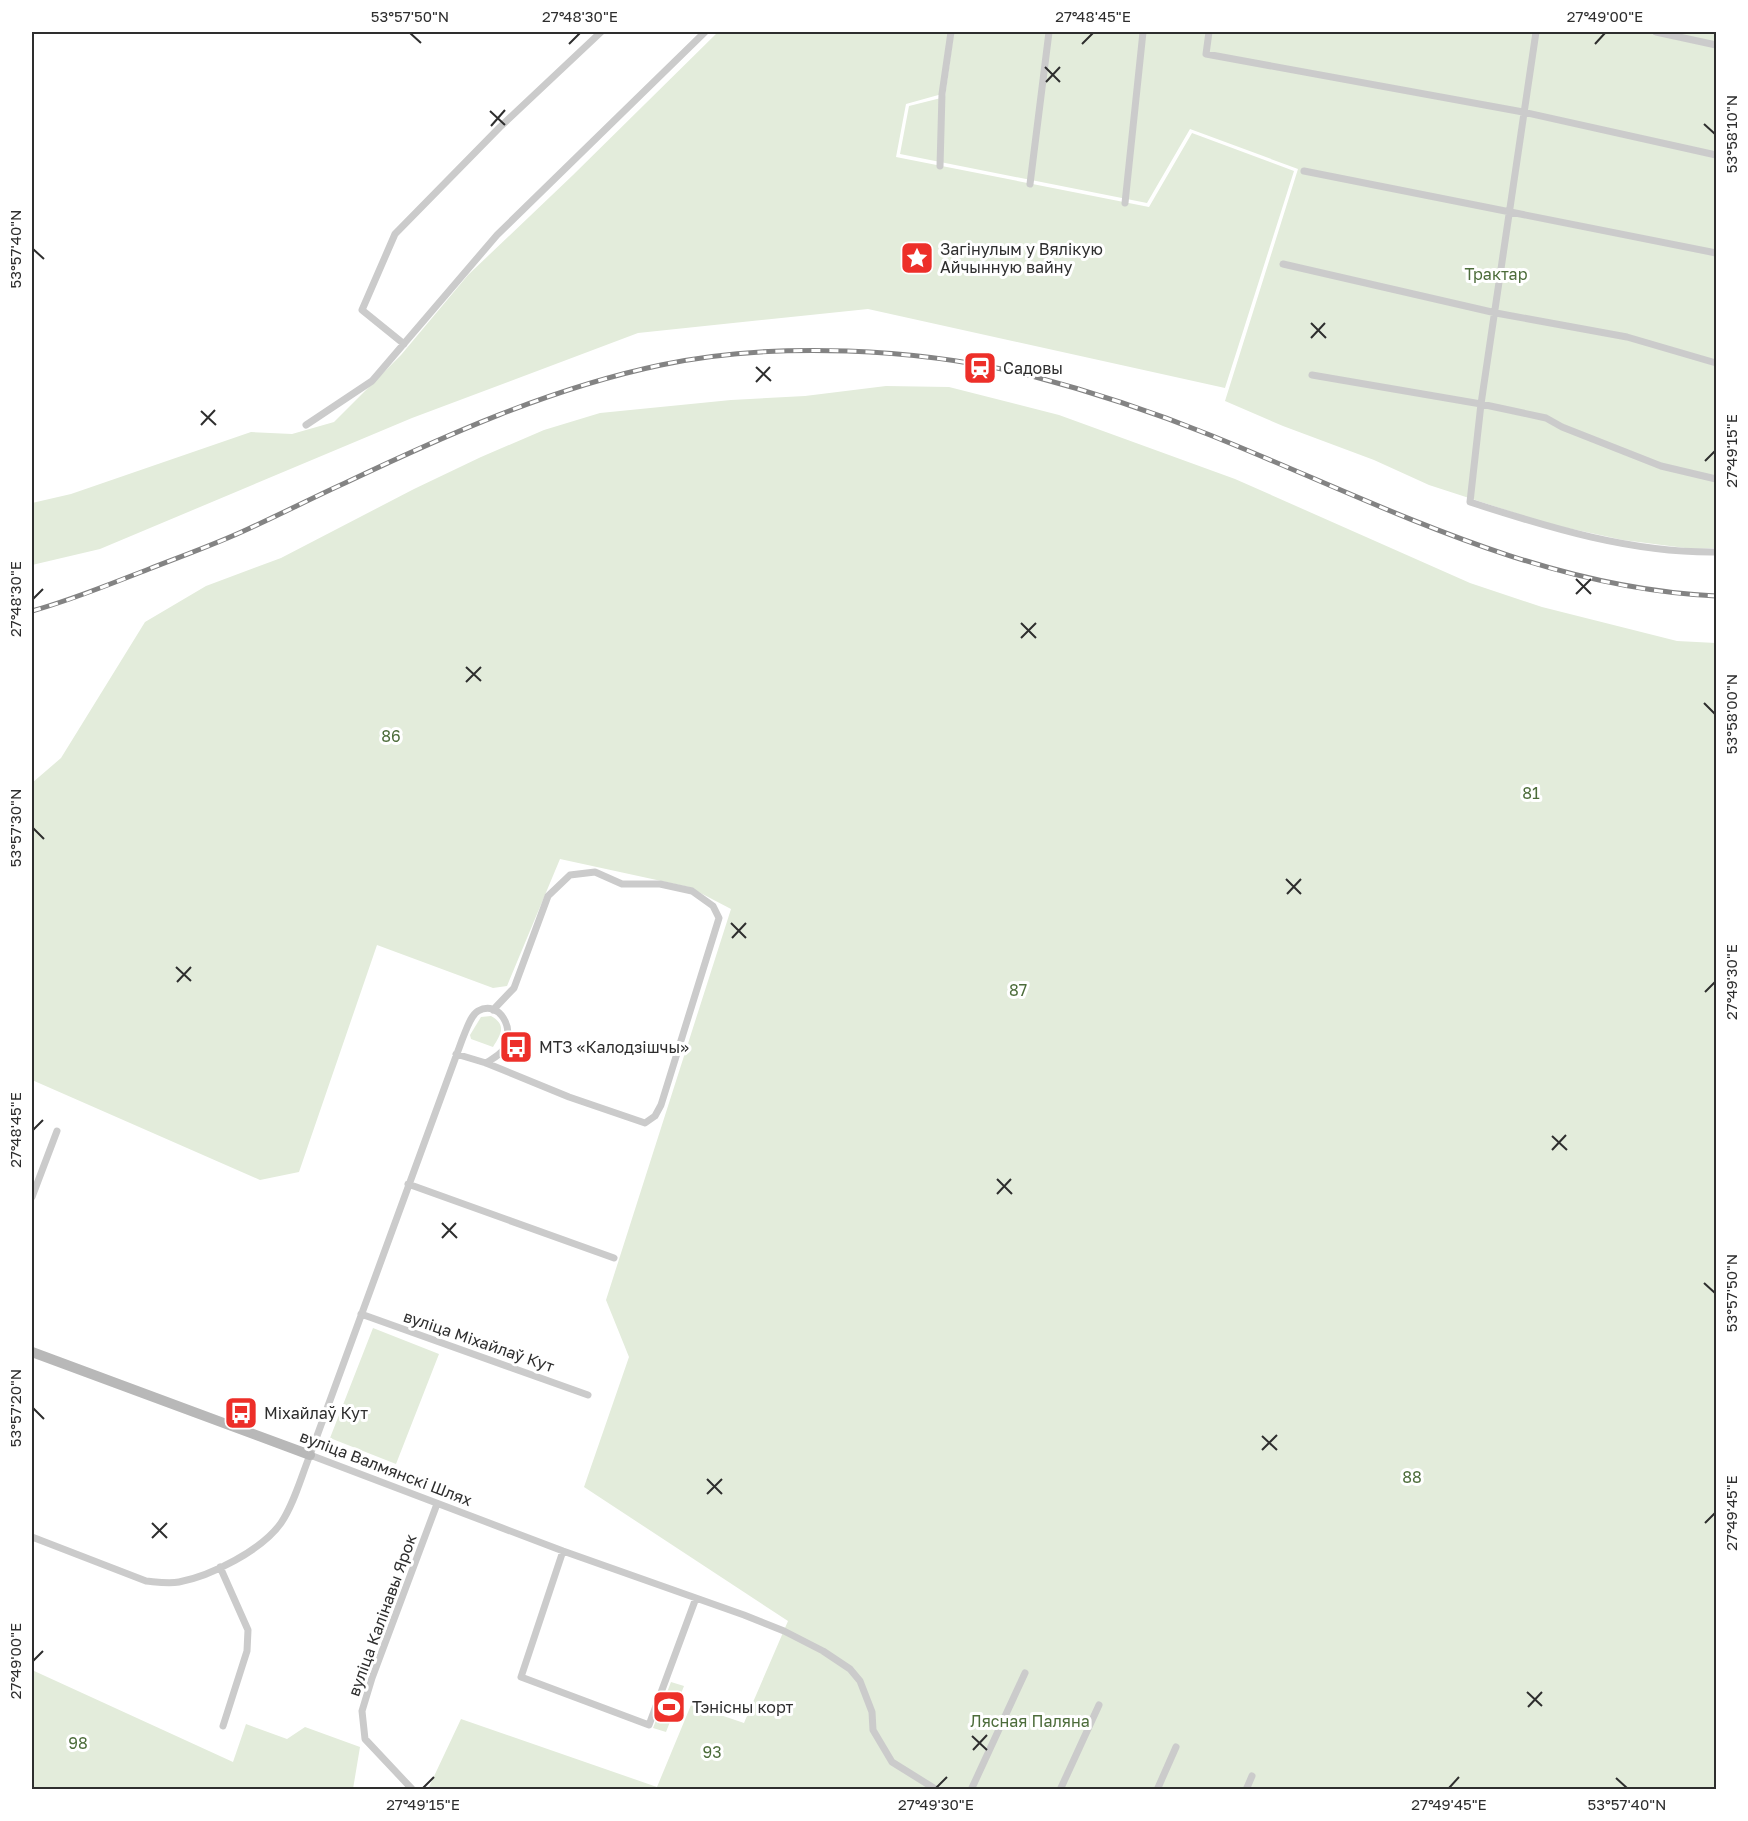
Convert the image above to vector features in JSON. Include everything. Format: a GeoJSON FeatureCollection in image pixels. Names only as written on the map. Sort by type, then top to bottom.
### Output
{"type":"FeatureCollection","features":[{"type":"Feature","properties":{"kind":"street"},"geometry":{"type":"LineString","coordinates":[[404,344],[362,310],[395,234],[500,127],[601,32]]}},
{"type":"Feature","properties":{"kind":"street"},"geometry":{"type":"LineString","coordinates":[[306,425],[372,381],[497,235],[705,32]]}},
{"type":"Feature","properties":{"kind":"street"},"geometry":{"type":"LineString","coordinates":[[940,166],[942,94],[951,32]]}},
{"type":"Feature","properties":{"kind":"street"},"geometry":{"type":"LineString","coordinates":[[1030,184],[1049,32]]}},
{"type":"Feature","properties":{"kind":"street"},"geometry":{"type":"LineString","coordinates":[[1125,203],[1143,32]]}},
{"type":"Feature","properties":{"kind":"street"},"geometry":{"type":"LineString","coordinates":[[1209,32],[1206,54],[1522,112],[1716,155]]}},
{"type":"Feature","properties":{"kind":"street"},"geometry":{"type":"LineString","coordinates":[[1536,32],[1522,112],[1496,313],[1481,404],[1470,502],[1548,527],[1622,543],[1693,552],[1716,552]]}},
{"type":"Feature","properties":{"kind":"street"},"geometry":{"type":"LineString","coordinates":[[1656,32],[1716,45]]}},
{"type":"Feature","properties":{"kind":"street"},"geometry":{"type":"LineString","coordinates":[[1304,171],[1716,253]]}},
{"type":"Feature","properties":{"kind":"street"},"geometry":{"type":"LineString","coordinates":[[1283,264],[1496,313],[1627,337],[1716,363]]}},
{"type":"Feature","properties":{"kind":"street"},"geometry":{"type":"LineString","coordinates":[[1312,375],[1481,404],[1546,418],[1562,427],[1661,466],[1716,479]]}},
{"type":"Feature","properties":{"kind":"street"},"geometry":{"type":"LineString","coordinates":[[456,1054],[486,1063],[577,1100],[645,1123],[655,1116],[661,1105],[719,918],[713,906],[692,891],[660,884],[622,884],[595,872],[570,876],[548,896],[514,988],[493,1010]]}},
{"type":"Feature","properties":{"kind":"street"},"geometry":{"type":"LineString","coordinates":[[32,1537],[146,1581],[178,1582],[220,1567],[252,1550],[272,1535],[283,1520],[310,1455],[456,1054],[473,1017],[478,1011],[485,1009],[493,1010],[507,1021],[508,1039],[500,1054],[486,1063]]}},
{"type":"Feature","properties":{"kind":"street"},"geometry":{"type":"LineString","coordinates":[[32,1197],[57,1131]]}},
{"type":"Feature","properties":{"kind":"street"},"geometry":{"type":"LineString","coordinates":[[408,1184],[614,1258]]}},
{"type":"Feature","properties":{"kind":"street","name":"вуліца Міхайлаў Кут"},"geometry":{"type":"LineString","coordinates":[[361,1314],[588,1395]]}},
{"type":"Feature","properties":{"kind":"street","name":"вуліца Валмянскі Шлях"},"geometry":{"type":"LineString","coordinates":[[32,1352],[563,1551],[744,1615],[803,1641],[850,1669],[860,1681],[872,1712],[873,1730],[892,1762],[937,1790]]}},
{"type":"Feature","properties":{"kind":"street","name":"вуліца Калінавы Ярок"},"geometry":{"type":"LineString","coordinates":[[412,1789],[365,1739],[362,1711],[372,1678],[437,1504]]}},
{"type":"Feature","properties":{"kind":"street"},"geometry":{"type":"LineString","coordinates":[[563,1551],[521,1677],[649,1725],[696,1598]]}},
{"type":"Feature","properties":{"kind":"street"},"geometry":{"type":"LineString","coordinates":[[220,1567],[248,1630],[247,1651],[223,1726]]}},
{"type":"Feature","properties":{"kind":"street"},"geometry":{"type":"LineString","coordinates":[[971,1790],[1025,1673]]}},
{"type":"Feature","properties":{"kind":"street"},"geometry":{"type":"LineString","coordinates":[[1060,1790],[1099,1705]]}},
{"type":"Feature","properties":{"kind":"street"},"geometry":{"type":"LineString","coordinates":[[1157,1790],[1176,1747]]}},
{"type":"Feature","properties":{"kind":"street"},"geometry":{"type":"LineString","coordinates":[[1246,1790],[1252,1776]]}},
{"type":"Feature","properties":{"kind":"green space"},"geometry":{"type":"Polygon","coordinates":[[[718,32],[951,32],[942,94],[906,104],[896,157],[1149,207],[1192,133],[1294,171],[1225,388],[868,309],[638,333],[412,418],[100,549],[32,565],[32,503],[71,494],[251,432],[292,434],[334,422],[401,355],[468,275],[718,32]]]}},
{"type":"Feature","properties":{"kind":"green space","name":"Трактар"},"geometry":{"type":"Polygon","coordinates":[[[954,32],[1716,32],[1716,548],[1693,549],[1623,540],[1549,524],[1429,485],[1374,460],[1283,426],[1225,401],[1298,169],[1190,129],[1147,203],[900,154],[909,106],[945,97],[954,32]]]}},
{"type":"Feature","properties":{"kind":"green space"},"geometry":{"type":"Polygon","coordinates":[[[886,386],[949,387],[1059,415],[1235,479],[1470,583],[1542,607],[1677,641],[1716,643],[1716,1789],[428,1789],[461,1719],[657,1787],[691,1705],[744,1723],[788,1621],[584,1487],[629,1357],[606,1300],[731,909],[689,887],[560,859],[507,986],[493,988],[377,945],[299,1172],[260,1180],[32,1080],[32,783],[61,758],[145,622],[206,586],[281,558],[481,457],[544,430],[600,413],[731,400],[805,396],[886,386]]]}},
{"type":"Feature","properties":{"kind":"green space"},"geometry":{"type":"Polygon","coordinates":[[[491,1016],[501,1026],[500,1034],[493,1047],[471,1039],[470,1035],[481,1017],[491,1016]]]}},
{"type":"Feature","properties":{"kind":"green space"},"geometry":{"type":"Polygon","coordinates":[[[373,1328],[439,1354],[396,1464],[330,1438],[373,1328]]]}},
{"type":"Feature","properties":{"kind":"green space","name":"98"},"geometry":{"type":"Polygon","coordinates":[[[32,1670],[233,1762],[246,1724],[287,1739],[305,1727],[360,1747],[353,1789],[32,1789],[32,1670]]]}},
{"type":"Feature","properties":{"kind":"green space","name":"Тэнісны корт"},"geometry":{"type":"Polygon","coordinates":[[[671,1682],[684,1686],[666,1732],[653,1728],[671,1682]]]}},
{"type":"Feature","properties":{"kind":"railway"},"geometry":{"type":"LineString","coordinates":[[32,611],[91,592],[224,540],[460,431],[579,386],[661,365],[705,357],[799,351],[847,351],[943,359],[1032,376],[1167,418],[1395,513],[1520,559],[1584,577],[1649,589],[1716,596]]}},
{"type":"Feature","properties":{"kind":"place","name":"Загінулым у Вялікую Айчынную вайну"},"geometry":{"type":"Point","coordinates":[917,258]}},
{"type":"Feature","properties":{"kind":"place","name":"Садовы"},"geometry":{"type":"Point","coordinates":[980,368]}},
{"type":"Feature","properties":{"kind":"place","name":"МТЗ «Калодзішчы»"},"geometry":{"type":"Point","coordinates":[516,1047]}},
{"type":"Feature","properties":{"kind":"place","name":"Міхайлаў Кут"},"geometry":{"type":"Point","coordinates":[241,1413]}},
{"type":"Feature","properties":{"kind":"place","name":"Тэнісны корт"},"geometry":{"type":"Point","coordinates":[669,1707]}},
{"type":"Feature","properties":{"kind":"park label","name":"86"},"geometry":{"type":"Point","coordinates":[391,736]}},
{"type":"Feature","properties":{"kind":"park label","name":"81"},"geometry":{"type":"Point","coordinates":[1531,793]}},
{"type":"Feature","properties":{"kind":"park label","name":"87"},"geometry":{"type":"Point","coordinates":[1018,990]}},
{"type":"Feature","properties":{"kind":"park label","name":"88"},"geometry":{"type":"Point","coordinates":[1412,1477]}},
{"type":"Feature","properties":{"kind":"park label","name":"Лясная Паляна"},"geometry":{"type":"Point","coordinates":[1030,1721]}},
{"type":"Feature","properties":{"kind":"park label","name":"93"},"geometry":{"type":"Point","coordinates":[712,1752]}}]}
